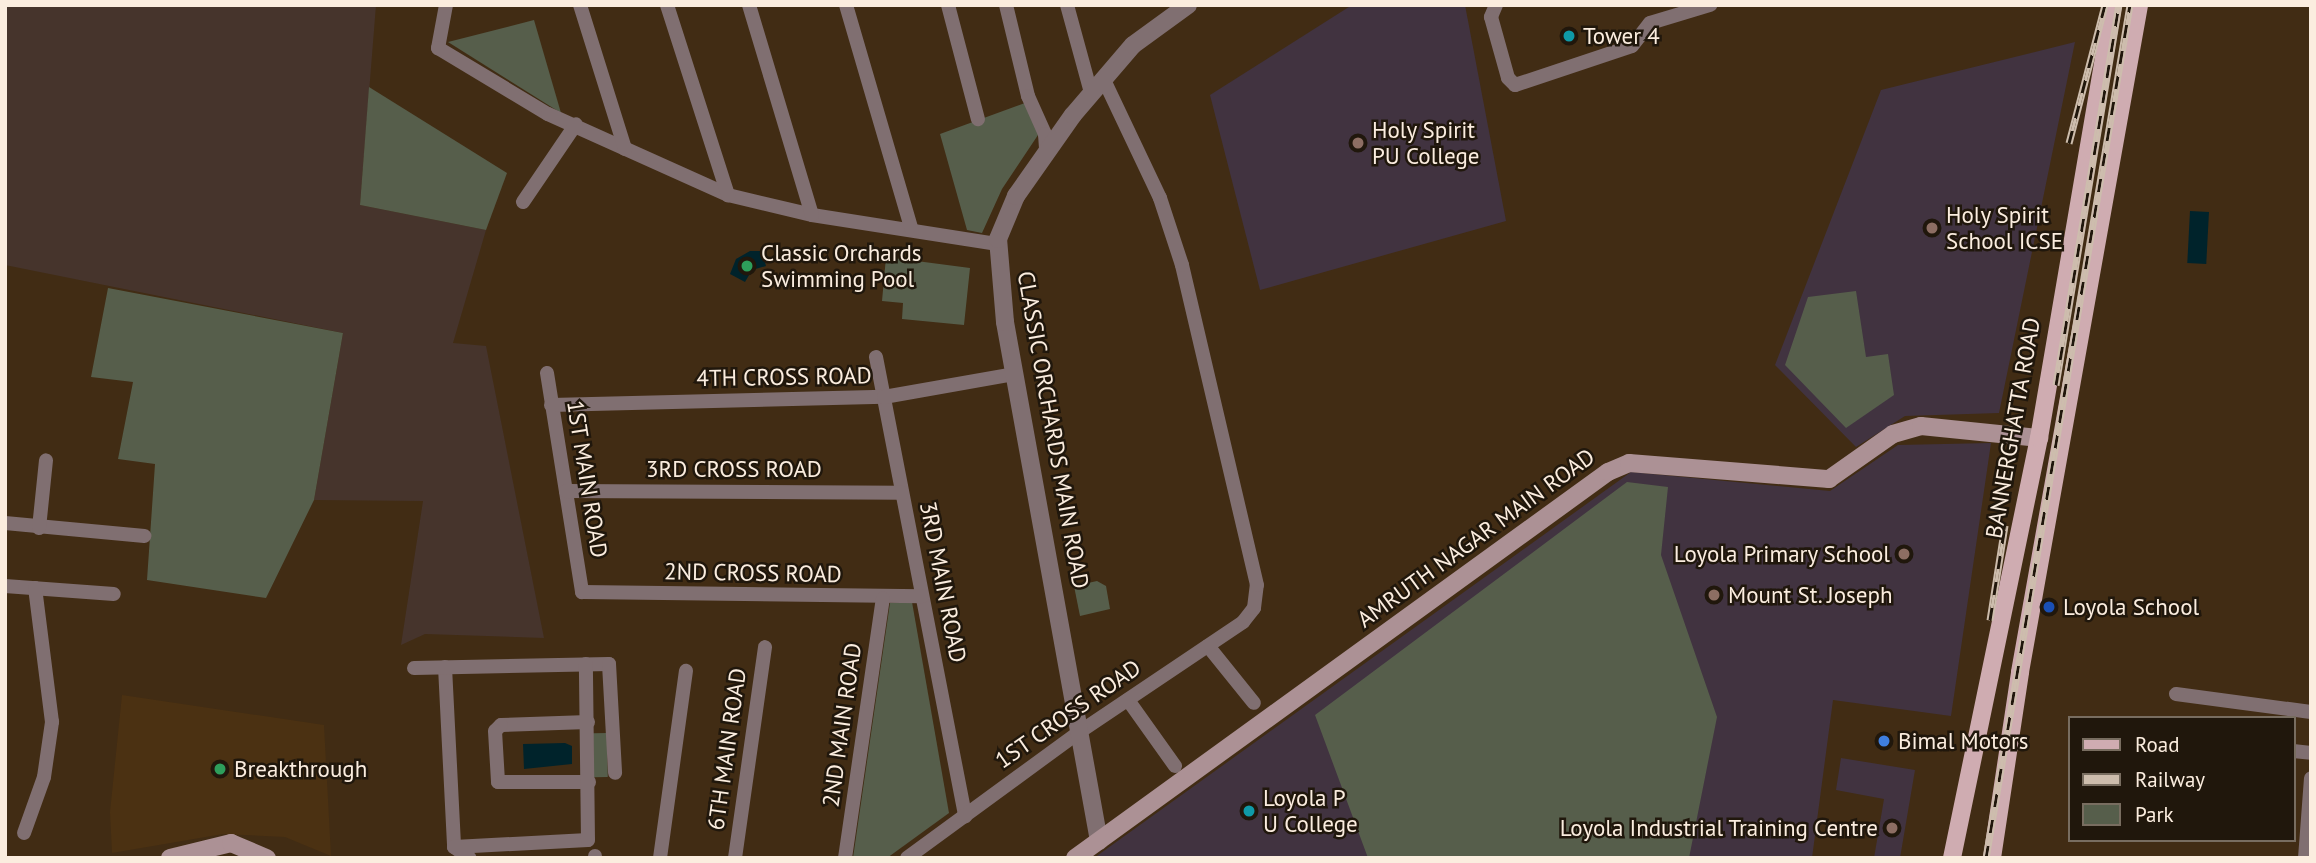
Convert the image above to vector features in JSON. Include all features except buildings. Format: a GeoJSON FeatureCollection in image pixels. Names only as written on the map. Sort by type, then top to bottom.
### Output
{"type":"FeatureCollection","features":[{"type":"Feature","properties":{"kind":"main road","name":"BANNERGHATTA ROAD"},"geometry":{"type":"LineString","coordinates":[[1952,858],[2039,438],[2113,5]]}},
{"type":"Feature","properties":{"kind":"main road"},"geometry":{"type":"LineString","coordinates":[[1992,858],[2020,672],[2139,5]]}},
{"type":"Feature","properties":{"kind":"main road","name":"AMRUTH NAGAR MAIN ROAD"},"geometry":{"type":"LineString","coordinates":[[1074,858],[1608,472],[1629,463],[1829,479],[1893,434],[1921,426],[2039,438]]}},
{"type":"Feature","properties":{"kind":"main road"},"geometry":{"type":"LineString","coordinates":[[1992,667],[2020,672]]}},
{"type":"Feature","properties":{"kind":"main road"},"geometry":{"type":"LineString","coordinates":[[170,858],[207,853],[231,843],[258,855]]}},
{"type":"Feature","properties":{"kind":"street"},"geometry":{"type":"LineString","coordinates":[[446,5],[438,48],[548,114],[576,124],[727,195],[812,215],[993,243]]}},
{"type":"Feature","properties":{"kind":"street"},"geometry":{"type":"LineString","coordinates":[[580,5],[625,149]]}},
{"type":"Feature","properties":{"kind":"street"},"geometry":{"type":"LineString","coordinates":[[667,5],[727,195]]}},
{"type":"Feature","properties":{"kind":"street"},"geometry":{"type":"LineString","coordinates":[[749,5],[812,215]]}},
{"type":"Feature","properties":{"kind":"street"},"geometry":{"type":"LineString","coordinates":[[846,5],[912,230]]}},
{"type":"Feature","properties":{"kind":"street"},"geometry":{"type":"LineString","coordinates":[[948,5],[978,118]]}},
{"type":"Feature","properties":{"kind":"street"},"geometry":{"type":"LineString","coordinates":[[1006,5],[1028,96],[1046,141]]}},
{"type":"Feature","properties":{"kind":"street"},"geometry":{"type":"LineString","coordinates":[[1068,5],[1094,84]]}},
{"type":"Feature","properties":{"kind":"street","name":"CLASSIC ORCHARDS MAIN ROAD"},"geometry":{"type":"LineString","coordinates":[[1099,841],[1078,729],[1069,710],[1010,375],[993,243],[1007,191],[1094,84],[1127,38],[1170,5]]}},
{"type":"Feature","properties":{"kind":"street","name":"CLASSIC ORCHARDS MAIN ROAD"},"geometry":{"type":"LineString","coordinates":[[1094,84],[1148,33],[1188,5]]}},
{"type":"Feature","properties":{"kind":"street"},"geometry":{"type":"LineString","coordinates":[[1496,5],[1491,17],[1508,78],[1515,85],[1632,46],[1650,23],[1710,5]]}},
{"type":"Feature","properties":{"kind":"street","name":"1ST CROSS ROAD"},"geometry":{"type":"LineString","coordinates":[[907,858],[1078,729],[1128,700],[1243,622],[1254,608],[1257,585],[1182,265],[1160,198],[1094,84]]}},
{"type":"Feature","properties":{"kind":"street"},"geometry":{"type":"LineString","coordinates":[[523,202],[576,124]]}},
{"type":"Feature","properties":{"kind":"street","name":"3RD MAIN ROAD"},"geometry":{"type":"LineString","coordinates":[[876,357],[965,816]]}},
{"type":"Feature","properties":{"kind":"street","name":"1ST MAIN ROAD"},"geometry":{"type":"LineString","coordinates":[[547,373],[582,592]]}},
{"type":"Feature","properties":{"kind":"street","name":"4TH CROSS ROAD"},"geometry":{"type":"LineString","coordinates":[[551,405],[884,397],[1010,375]]}},
{"type":"Feature","properties":{"kind":"street"},"geometry":{"type":"LineString","coordinates":[[39,528],[46,460]]}},
{"type":"Feature","properties":{"kind":"street","name":"3RD CROSS ROAD"},"geometry":{"type":"LineString","coordinates":[[566,491],[902,494]]}},
{"type":"Feature","properties":{"kind":"street"},"geometry":{"type":"LineString","coordinates":[[5,523],[144,536]]}},
{"type":"Feature","properties":{"kind":"street"},"geometry":{"type":"LineString","coordinates":[[5,586],[114,594]]}},
{"type":"Feature","properties":{"kind":"street"},"geometry":{"type":"LineString","coordinates":[[24,833],[44,777],[52,722],[35,588]]}},
{"type":"Feature","properties":{"kind":"street","name":"2ND CROSS ROAD"},"geometry":{"type":"LineString","coordinates":[[582,592],[883,599],[922,596]]}},
{"type":"Feature","properties":{"kind":"street","name":"2ND MAIN ROAD"},"geometry":{"type":"LineString","coordinates":[[845,858],[883,599]]}},
{"type":"Feature","properties":{"kind":"street"},"geometry":{"type":"LineString","coordinates":[[1208,646],[1254,703]]}},
{"type":"Feature","properties":{"kind":"street","name":"6TH MAIN ROAD"},"geometry":{"type":"LineString","coordinates":[[735,858],[765,647]]}},
{"type":"Feature","properties":{"kind":"street"},"geometry":{"type":"LineString","coordinates":[[454,847],[588,839],[586,664]]}},
{"type":"Feature","properties":{"kind":"street"},"geometry":{"type":"LineString","coordinates":[[414,668],[586,664],[612,668],[615,773]]}},
{"type":"Feature","properties":{"kind":"street"},"geometry":{"type":"LineString","coordinates":[[445,667],[454,847]]}},
{"type":"Feature","properties":{"kind":"street"},"geometry":{"type":"LineString","coordinates":[[660,858],[685,671]]}},
{"type":"Feature","properties":{"kind":"street"},"geometry":{"type":"LineString","coordinates":[[2176,694],[2311,712]]}},
{"type":"Feature","properties":{"kind":"street"},"geometry":{"type":"LineString","coordinates":[[1128,700],[1175,766]]}},
{"type":"Feature","properties":{"kind":"street"},"geometry":{"type":"LineString","coordinates":[[588,722],[501,725],[495,731],[498,782],[589,782]]}},
{"type":"Feature","properties":{"kind":"street"},"geometry":{"type":"LineString","coordinates":[[2305,858],[2303,836],[2311,778]]}},
{"type":"Feature","properties":{"kind":"street"},"geometry":{"type":"LineString","coordinates":[[454,847],[470,858]]}},
{"type":"Feature","properties":{"kind":"shaded area"},"geometry":{"type":"Polygon","coordinates":[[[5,5],[376,5],[360,205],[486,230],[453,343],[486,346],[544,638],[425,634],[401,645],[423,501],[314,500],[343,333],[5,265],[5,5]]]}},
{"type":"Feature","properties":{"kind":"shaded area","name":"Holy Spirit PU College"},"geometry":{"type":"Polygon","coordinates":[[[1352,5],[1465,5],[1506,221],[1260,290],[1210,95],[1352,5]]]}},
{"type":"Feature","properties":{"kind":"shaded area","name":"Holy Spirit School ICSE"},"geometry":{"type":"Polygon","coordinates":[[[2075,42],[1999,413],[1905,416],[1856,447],[1775,365],[1881,90],[2075,42]]]}},
{"type":"Feature","properties":{"kind":"shaded area","name":"Mount St. Joseph"},"geometry":{"type":"Polygon","coordinates":[[[1991,443],[1951,716],[1833,700],[1812,858],[1094,858],[1631,472],[1830,491],[1898,445],[1991,443]]]}},
{"type":"Feature","properties":{"kind":"shaded area","name":"Breakthrough"},"geometry":{"type":"Polygon","coordinates":[[[122,695],[324,725],[331,856],[285,837],[223,834],[112,853],[110,812],[122,695]]]}},
{"type":"Feature","properties":{"kind":"shaded area","name":"Loyola Industrial Training Centre"},"geometry":{"type":"Polygon","coordinates":[[[1841,758],[1915,770],[1900,858],[1874,858],[1884,799],[1836,790],[1841,758]]]}},
{"type":"Feature","properties":{"kind":"green space"},"geometry":{"type":"Polygon","coordinates":[[[534,20],[561,113],[448,42],[534,20]]]}},
{"type":"Feature","properties":{"kind":"green space"},"geometry":{"type":"Polygon","coordinates":[[[369,87],[507,173],[486,230],[360,205],[369,87]]]}},
{"type":"Feature","properties":{"kind":"green space"},"geometry":{"type":"Polygon","coordinates":[[[1025,103],[1040,132],[1002,189],[982,233],[967,230],[940,134],[1025,103]]]}},
{"type":"Feature","properties":{"kind":"green space"},"geometry":{"type":"Polygon","coordinates":[[[886,257],[970,268],[964,325],[902,319],[903,303],[882,301],[886,257]]]}},
{"type":"Feature","properties":{"kind":"green space"},"geometry":{"type":"Polygon","coordinates":[[[108,288],[343,333],[314,500],[266,598],[147,580],[155,464],[118,459],[133,382],[91,377],[108,288]]]}},
{"type":"Feature","properties":{"kind":"green space"},"geometry":{"type":"Polygon","coordinates":[[[1856,291],[1866,357],[1888,354],[1894,395],[1846,428],[1785,365],[1808,297],[1856,291]]]}},
{"type":"Feature","properties":{"kind":"green space"},"geometry":{"type":"Polygon","coordinates":[[[1627,482],[1668,487],[1661,555],[1717,717],[1689,858],[1368,858],[1315,715],[1627,482]]]}},
{"type":"Feature","properties":{"kind":"green space"},"geometry":{"type":"Polygon","coordinates":[[[1097,581],[1106,586],[1110,609],[1080,616],[1074,586],[1097,581]]]}},
{"type":"Feature","properties":{"kind":"green space"},"geometry":{"type":"Polygon","coordinates":[[[912,602],[949,813],[887,858],[853,858],[890,603],[912,602]]]}},
{"type":"Feature","properties":{"kind":"green space"},"geometry":{"type":"Polygon","coordinates":[[[593,733],[607,733],[608,777],[594,777],[593,733]]]}},
{"type":"Feature","properties":{"kind":"water"},"geometry":{"type":"Polygon","coordinates":[[[2190,211],[2209,212],[2206,264],[2187,263],[2190,211]]]}},
{"type":"Feature","properties":{"kind":"water","name":"Classic Orchards Swimming Pool"},"geometry":{"type":"Polygon","coordinates":[[[750,251],[762,251],[766,266],[752,270],[745,282],[730,274],[736,259],[750,251]]]}},
{"type":"Feature","properties":{"kind":"water"},"geometry":{"type":"Polygon","coordinates":[[[565,743],[572,746],[572,764],[524,769],[523,744],[565,743]]]}},
{"type":"Feature","properties":{"kind":"railway"},"geometry":{"type":"LineString","coordinates":[[2069,143],[2105,5]]}},
{"type":"Feature","properties":{"kind":"railway"},"geometry":{"type":"LineString","coordinates":[[2056,385],[2119,5]]}},
{"type":"Feature","properties":{"kind":"railway"},"geometry":{"type":"LineString","coordinates":[[1986,858],[2130,5]]}},
{"type":"Feature","properties":{"kind":"railway"},"geometry":{"type":"LineString","coordinates":[[1990,620],[2005,525]]}},
{"type":"Feature","properties":{"kind":"place","name":"Tower 4"},"geometry":{"type":"Point","coordinates":[1569,36]}},
{"type":"Feature","properties":{"kind":"place","name":"Holy Spirit PU College"},"geometry":{"type":"Point","coordinates":[1358,143]}},
{"type":"Feature","properties":{"kind":"place","name":"Holy Spirit School ICSE"},"geometry":{"type":"Point","coordinates":[1932,228]}},
{"type":"Feature","properties":{"kind":"place","name":"Classic Orchards Swimming Pool"},"geometry":{"type":"Point","coordinates":[747,266]}},
{"type":"Feature","properties":{"kind":"place","name":"Loyola Primary School"},"geometry":{"type":"Point","coordinates":[1904,554]}},
{"type":"Feature","properties":{"kind":"place","name":"Mount St. Joseph"},"geometry":{"type":"Point","coordinates":[1714,595]}},
{"type":"Feature","properties":{"kind":"place","name":"Loyola School"},"geometry":{"type":"Point","coordinates":[2049,607]}},
{"type":"Feature","properties":{"kind":"place","name":"Bimal Motors"},"geometry":{"type":"Point","coordinates":[1884,741]}},
{"type":"Feature","properties":{"kind":"place","name":"Breakthrough"},"geometry":{"type":"Point","coordinates":[220,769]}},
{"type":"Feature","properties":{"kind":"place","name":"Loyola P U College"},"geometry":{"type":"Point","coordinates":[1249,811]}},
{"type":"Feature","properties":{"kind":"place","name":"Loyola Industrial Training Centre"},"geometry":{"type":"Point","coordinates":[1892,828]}}]}
